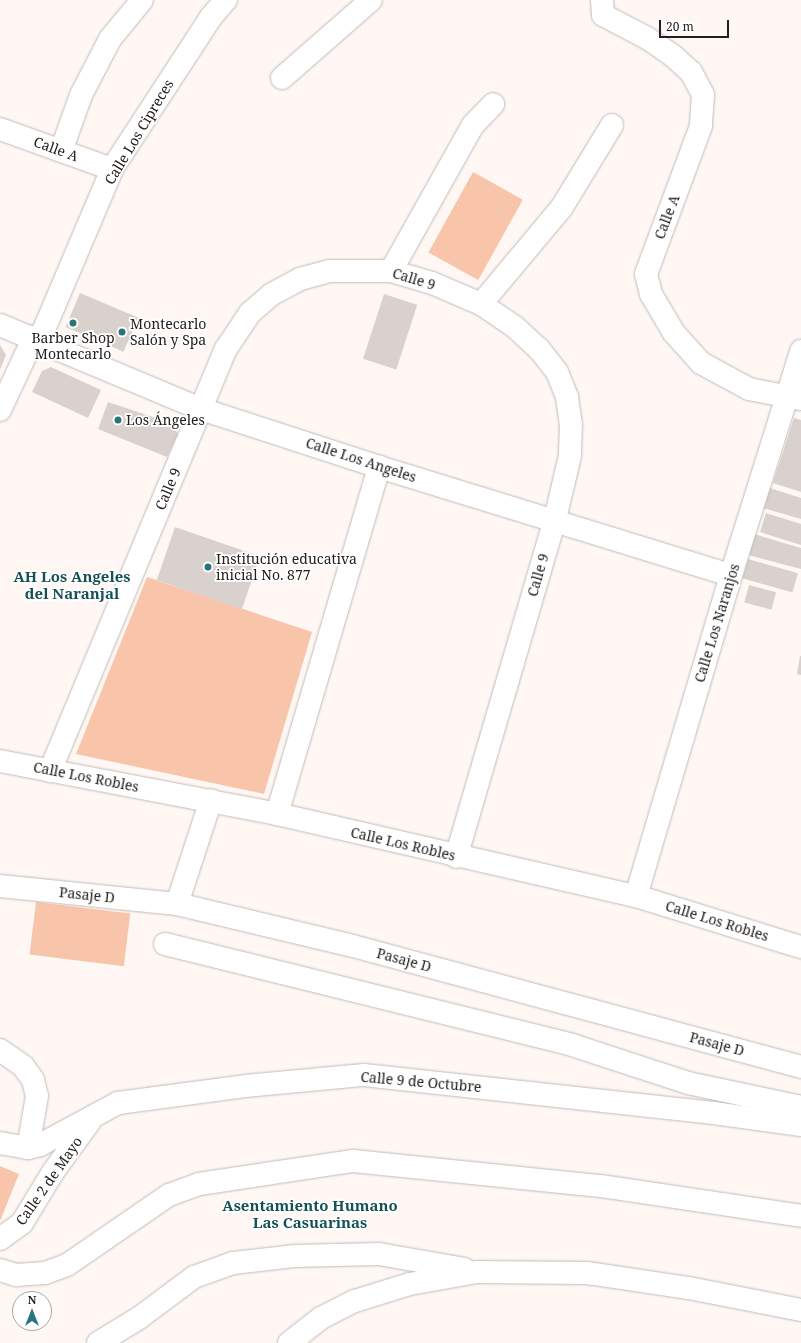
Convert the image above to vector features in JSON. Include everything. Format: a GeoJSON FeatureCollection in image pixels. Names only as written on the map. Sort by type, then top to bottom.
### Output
{"type":"FeatureCollection","features":[{"type":"Feature","properties":{"kind":"street"},"geometry":{"type":"LineString","coordinates":[[61,151],[81,95],[110,39],[142,0]]}},
{"type":"Feature","properties":{"kind":"street","name":"Calle Los Cipreces"},"geometry":{"type":"LineString","coordinates":[[0,410],[37,338],[112,169],[211,17],[226,0]]}},
{"type":"Feature","properties":{"kind":"street"},"geometry":{"type":"LineString","coordinates":[[282,78],[371,0]]}},
{"type":"Feature","properties":{"kind":"street","name":"Calle A"},"geometry":{"type":"LineString","coordinates":[[602,0],[603,15],[647,38],[672,55],[691,72],[703,95],[701,126],[646,274],[651,294],[674,334],[701,363],[749,389],[794,397]]}},
{"type":"Feature","properties":{"kind":"street"},"geometry":{"type":"LineString","coordinates":[[391,271],[473,125],[493,104]]}},
{"type":"Feature","properties":{"kind":"street"},"geometry":{"type":"LineString","coordinates":[[481,304],[562,207],[612,125]]}},
{"type":"Feature","properties":{"kind":"street","name":"Calle A"},"geometry":{"type":"LineString","coordinates":[[0,129],[112,169]]}},
{"type":"Feature","properties":{"kind":"street","name":"Calle 9"},"geometry":{"type":"LineString","coordinates":[[50,770],[226,349],[250,313],[272,294],[300,279],[330,271],[391,271],[432,283],[481,304],[515,327],[539,349],[557,372],[567,397],[571,424],[570,456],[555,519],[456,857]]}},
{"type":"Feature","properties":{"kind":"street","name":"Calle Los Angeles"},"geometry":{"type":"LineString","coordinates":[[0,325],[37,338],[201,409],[379,467],[555,519],[731,575]]}},
{"type":"Feature","properties":{"kind":"street","name":"Calle Los Naranjos"},"geometry":{"type":"LineString","coordinates":[[636,896],[731,575],[794,397],[801,351]]}},
{"type":"Feature","properties":{"kind":"street"},"geometry":{"type":"LineString","coordinates":[[277,814],[379,467]]}},
{"type":"Feature","properties":{"kind":"street","name":"Calle Los Robles"},"geometry":{"type":"LineString","coordinates":[[0,761],[211,800],[277,814],[456,857],[636,896],[800,943]]}},
{"type":"Feature","properties":{"kind":"street"},"geometry":{"type":"LineString","coordinates":[[177,904],[211,800]]}},
{"type":"Feature","properties":{"kind":"street","name":"Pasaje D"},"geometry":{"type":"LineString","coordinates":[[0,886],[177,904],[353,946],[801,1067]]}},
{"type":"Feature","properties":{"kind":"street"},"geometry":{"type":"LineString","coordinates":[[165,944],[572,1045],[688,1083],[801,1107]]}},
{"type":"Feature","properties":{"kind":"street"},"geometry":{"type":"LineString","coordinates":[[0,1050],[23,1066],[33,1080],[36,1096],[28,1148],[0,1143]]}},
{"type":"Feature","properties":{"kind":"street","name":"Calle 9 de Octubre"},"geometry":{"type":"LineString","coordinates":[[28,1148],[40,1145],[118,1103],[245,1086],[364,1075],[714,1113],[801,1126]]}},
{"type":"Feature","properties":{"kind":"street","name":"Calle 2 de Mayo"},"geometry":{"type":"LineString","coordinates":[[0,1239],[22,1223],[53,1172],[93,1117]]}},
{"type":"Feature","properties":{"kind":"street"},"geometry":{"type":"LineString","coordinates":[[0,1270],[16,1275],[44,1273],[67,1265],[168,1195],[199,1184],[353,1161],[587,1184],[801,1216]]}},
{"type":"Feature","properties":{"kind":"street"},"geometry":{"type":"LineString","coordinates":[[98,1343],[139,1318],[194,1277],[233,1263],[294,1256],[379,1254],[477,1272],[588,1273],[689,1288],[801,1310]]}},
{"type":"Feature","properties":{"kind":"street"},"geometry":{"type":"LineString","coordinates":[[289,1343],[321,1318],[356,1301],[410,1284],[477,1272]]}},
{"type":"Feature","properties":{"kind":"shaded area"},"geometry":{"type":"Polygon","coordinates":[[[473,172],[523,200],[478,280],[428,252],[473,172]]]}},
{"type":"Feature","properties":{"kind":"shaded area"},"geometry":{"type":"Polygon","coordinates":[[[147,577],[312,632],[264,794],[76,754],[147,577]]]}},
{"type":"Feature","properties":{"kind":"shaded area"},"geometry":{"type":"Polygon","coordinates":[[[36,902],[130,914],[124,966],[30,955],[36,902]]]}},
{"type":"Feature","properties":{"kind":"shaded area"},"geometry":{"type":"Polygon","coordinates":[[[0,1166],[19,1174],[0,1221],[0,1166]]]}},
{"type":"Feature","properties":{"kind":"building"},"geometry":{"type":"Polygon","coordinates":[[[80,293],[138,318],[124,352],[66,327],[80,293]]]}},
{"type":"Feature","properties":{"kind":"building"},"geometry":{"type":"Polygon","coordinates":[[[384,294],[417,305],[396,369],[363,359],[384,294]]]}},
{"type":"Feature","properties":{"kind":"building"},"geometry":{"type":"Polygon","coordinates":[[[0,345],[6,355],[0,370],[0,345]]]}},
{"type":"Feature","properties":{"kind":"building"},"geometry":{"type":"Polygon","coordinates":[[[51,367],[101,390],[88,418],[32,392],[42,371],[51,367]]]}},
{"type":"Feature","properties":{"kind":"building"},"geometry":{"type":"Polygon","coordinates":[[[108,402],[171,423],[178,434],[167,457],[98,429],[108,402]]]}},
{"type":"Feature","properties":{"kind":"building"},"geometry":{"type":"Polygon","coordinates":[[[794,418],[801,420],[801,492],[773,483],[794,418]]]}},
{"type":"Feature","properties":{"kind":"building"},"geometry":{"type":"Polygon","coordinates":[[[770,488],[801,498],[801,519],[763,508],[770,488]]]}},
{"type":"Feature","properties":{"kind":"building"},"geometry":{"type":"Polygon","coordinates":[[[766,513],[801,524],[801,545],[760,532],[766,513]]]}},
{"type":"Feature","properties":{"kind":"building","name":"Institución educativa inicial No. 877"},"geometry":{"type":"Polygon","coordinates":[[[175,527],[260,556],[242,609],[157,580],[175,527]]]}},
{"type":"Feature","properties":{"kind":"building"},"geometry":{"type":"Polygon","coordinates":[[[754,534],[801,548],[801,569],[748,555],[754,534]]]}},
{"type":"Feature","properties":{"kind":"building"},"geometry":{"type":"Polygon","coordinates":[[[748,559],[798,573],[792,593],[742,578],[748,559]]]}},
{"type":"Feature","properties":{"kind":"building"},"geometry":{"type":"Polygon","coordinates":[[[749,585],[776,592],[771,610],[744,602],[749,585]]]}},
{"type":"Feature","properties":{"kind":"building"},"geometry":{"type":"Polygon","coordinates":[[[801,656],[801,675],[797,674],[801,656]]]}},
{"type":"Feature","properties":{"kind":"place","name":"Barber Shop Montecarlo"},"geometry":{"type":"Point","coordinates":[73,323]}},
{"type":"Feature","properties":{"kind":"place","name":"Montecarlo Salón y Spa"},"geometry":{"type":"Point","coordinates":[122,332]}},
{"type":"Feature","properties":{"kind":"place","name":"Los Ángeles"},"geometry":{"type":"Point","coordinates":[118,420]}},
{"type":"Feature","properties":{"kind":"place","name":"Institución educativa inicial No. 877"},"geometry":{"type":"Point","coordinates":[208,567]}},
{"type":"Feature","properties":{"kind":"district","name":"AH Los Angeles del Naranjal"},"geometry":{"type":"Point","coordinates":[72,584]}},
{"type":"Feature","properties":{"kind":"district","name":"Asentamiento Humano Las Casuarinas"},"geometry":{"type":"Point","coordinates":[310,1214]}}]}
